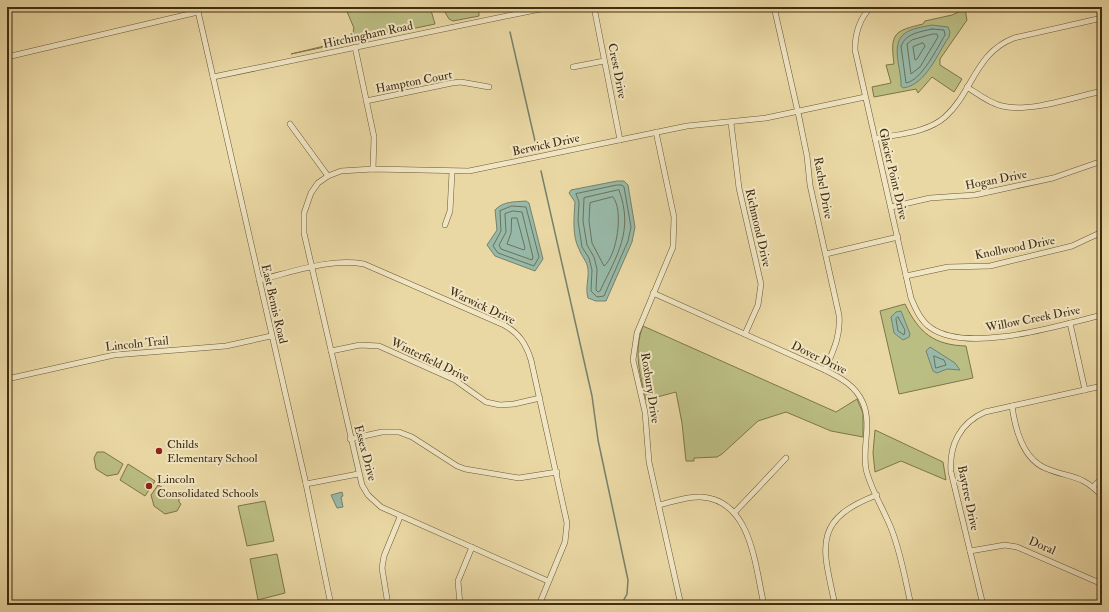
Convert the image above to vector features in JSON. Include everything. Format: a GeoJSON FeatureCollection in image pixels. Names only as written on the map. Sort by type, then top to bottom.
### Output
{"type":"FeatureCollection","features":[{"type":"Feature","properties":{"kind":"street","name":"Hitchingham Road"},"geometry":{"type":"LineString","coordinates":[[213,77],[550,7]]}},
{"type":"Feature","properties":{"kind":"street","name":"Crest Drive"},"geometry":{"type":"LineString","coordinates":[[594,7],[620,140]]}},
{"type":"Feature","properties":{"kind":"street","name":"Rachel Drive"},"geometry":{"type":"LineString","coordinates":[[774,7],[798,111],[807,156],[810,186],[826,254],[840,328],[838,339],[825,370]]}},
{"type":"Feature","properties":{"kind":"street","name":"Glacier Point Drive"},"geometry":{"type":"LineString","coordinates":[[871,7],[859,23],[855,40],[855,50],[865,97],[906,276],[916,311],[924,322],[945,335]]}},
{"type":"Feature","properties":{"kind":"street"},"geometry":{"type":"LineString","coordinates":[[7,57],[198,10]]}},
{"type":"Feature","properties":{"kind":"street","name":"East Bemis Road"},"geometry":{"type":"LineString","coordinates":[[198,10],[271,336],[306,484],[331,605]]}},
{"type":"Feature","properties":{"kind":"street"},"geometry":{"type":"LineString","coordinates":[[875,139],[935,124],[945,117],[955,106],[991,51],[1007,40],[1102,18]]}},
{"type":"Feature","properties":{"kind":"street"},"geometry":{"type":"LineString","coordinates":[[355,47],[374,137],[373,169]]}},
{"type":"Feature","properties":{"kind":"street"},"geometry":{"type":"LineString","coordinates":[[573,67],[604,61]]}},
{"type":"Feature","properties":{"kind":"street","name":"Hampton Court"},"geometry":{"type":"LineString","coordinates":[[366,101],[452,83],[461,82],[489,87]]}},
{"type":"Feature","properties":{"kind":"street"},"geometry":{"type":"LineString","coordinates":[[967,86],[990,102],[1001,106],[1020,108],[1102,91]]}},
{"type":"Feature","properties":{"kind":"street","name":"Berwick Drive"},"geometry":{"type":"LineString","coordinates":[[312,266],[304,232],[304,213],[311,193],[318,183],[328,176],[351,169],[452,172],[468,171],[687,126],[731,123],[766,118],[865,97]]}},
{"type":"Feature","properties":{"kind":"street","name":"Richmond Drive"},"geometry":{"type":"LineString","coordinates":[[731,123],[737,177],[760,284],[758,305],[745,334]]}},
{"type":"Feature","properties":{"kind":"street"},"geometry":{"type":"LineString","coordinates":[[290,124],[328,176]]}},
{"type":"Feature","properties":{"kind":"street","name":"Roxbury Drive"},"geometry":{"type":"LineString","coordinates":[[656,132],[674,217],[675,232],[673,247],[637,333],[633,360],[645,412],[649,462],[681,605]]}},
{"type":"Feature","properties":{"kind":"street","name":"Hogan Drive"},"geometry":{"type":"LineString","coordinates":[[891,207],[930,198],[975,195],[1053,178],[1083,166],[1102,161]]}},
{"type":"Feature","properties":{"kind":"street"},"geometry":{"type":"LineString","coordinates":[[445,225],[450,211],[452,172]]}},
{"type":"Feature","properties":{"kind":"street","name":"Knollwood Drive"},"geometry":{"type":"LineString","coordinates":[[906,276],[948,267],[990,266],[1072,246],[1102,232]]}},
{"type":"Feature","properties":{"kind":"street"},"geometry":{"type":"LineString","coordinates":[[826,254],[898,237]]}},
{"type":"Feature","properties":{"kind":"street","name":"Warwick Drive"},"geometry":{"type":"LineString","coordinates":[[259,280],[312,266],[342,261],[364,264],[513,330],[527,348],[566,513],[567,533],[565,542],[539,605]]}},
{"type":"Feature","properties":{"kind":"street","name":"Essex Drive"},"geometry":{"type":"LineString","coordinates":[[312,266],[358,474],[368,495],[381,507],[400,517],[548,581]]}},
{"type":"Feature","properties":{"kind":"street","name":"Dover Drive"},"geometry":{"type":"LineString","coordinates":[[653,293],[825,370],[844,380],[854,389],[863,401],[867,414],[868,426],[865,446],[866,470],[895,538],[910,605]]}},
{"type":"Feature","properties":{"kind":"street","name":"Willow Creek Drive"},"geometry":{"type":"LineString","coordinates":[[945,335],[976,340],[992,338],[1070,323],[1102,315]]}},
{"type":"Feature","properties":{"kind":"street"},"geometry":{"type":"LineString","coordinates":[[1070,323],[1085,390]]}},
{"type":"Feature","properties":{"kind":"street","name":"Lincoln Trail"},"geometry":{"type":"LineString","coordinates":[[7,379],[120,354],[226,346],[271,336]]}},
{"type":"Feature","properties":{"kind":"street","name":"Winterfield Drive"},"geometry":{"type":"LineString","coordinates":[[331,351],[360,345],[379,346],[455,380],[486,402],[514,404],[540,398]]}},
{"type":"Feature","properties":{"kind":"street","name":"Baytree Drive"},"geometry":{"type":"LineString","coordinates":[[983,605],[951,472],[950,462],[953,446],[960,432],[969,421],[985,412],[1102,386]]}},
{"type":"Feature","properties":{"kind":"street"},"geometry":{"type":"LineString","coordinates":[[1012,406],[1020,440],[1034,460],[1044,468],[1077,477],[1093,487],[1102,496]]}},
{"type":"Feature","properties":{"kind":"street"},"geometry":{"type":"LineString","coordinates":[[350,439],[382,432],[398,432],[412,437],[457,466],[465,469],[519,478],[557,472]]}},
{"type":"Feature","properties":{"kind":"street"},"geometry":{"type":"LineString","coordinates":[[734,513],[786,458]]}},
{"type":"Feature","properties":{"kind":"street"},"geometry":{"type":"LineString","coordinates":[[306,484],[358,474]]}},
{"type":"Feature","properties":{"kind":"street"},"geometry":{"type":"LineString","coordinates":[[1093,487],[1102,478]]}},
{"type":"Feature","properties":{"kind":"street"},"geometry":{"type":"LineString","coordinates":[[835,605],[824,555],[829,531],[836,519],[845,510],[877,495]]}},
{"type":"Feature","properties":{"kind":"street"},"geometry":{"type":"LineString","coordinates":[[659,505],[702,497],[721,504],[734,513],[742,522],[748,536],[764,605]]}},
{"type":"Feature","properties":{"kind":"street"},"geometry":{"type":"LineString","coordinates":[[388,605],[382,568],[384,556],[400,517]]}},
{"type":"Feature","properties":{"kind":"street","name":"Doral"},"geometry":{"type":"LineString","coordinates":[[970,551],[1005,545],[1017,547],[1102,584]]}},
{"type":"Feature","properties":{"kind":"street"},"geometry":{"type":"LineString","coordinates":[[460,605],[458,581],[472,547]]}},
{"type":"Feature","properties":{"kind":"green space"},"geometry":{"type":"Polygon","coordinates":[[[345,7],[430,7],[435,24],[291,54],[345,41],[352,37],[354,28],[345,7]]]}},
{"type":"Feature","properties":{"kind":"green space"},"geometry":{"type":"Polygon","coordinates":[[[442,7],[479,7],[479,16],[453,21],[449,19],[442,7]]]}},
{"type":"Feature","properties":{"kind":"green space"},"geometry":{"type":"Polygon","coordinates":[[[965,9],[967,20],[940,59],[940,65],[962,79],[954,92],[932,77],[918,93],[916,89],[874,97],[872,87],[891,83],[886,65],[894,64],[893,46],[896,35],[906,29],[923,24],[925,21],[952,15],[965,9]]]}},
{"type":"Feature","properties":{"kind":"green space"},"geometry":{"type":"Polygon","coordinates":[[[905,304],[916,323],[929,336],[945,343],[966,346],[973,378],[899,394],[880,311],[905,304]]]}},
{"type":"Feature","properties":{"kind":"green space"},"geometry":{"type":"Polygon","coordinates":[[[643,326],[836,412],[857,399],[863,413],[863,437],[831,431],[786,412],[758,421],[717,457],[694,458],[694,461],[686,461],[682,423],[676,392],[646,400],[638,363],[638,345],[643,326]]]}},
{"type":"Feature","properties":{"kind":"green space"},"geometry":{"type":"Polygon","coordinates":[[[875,430],[943,462],[946,480],[901,461],[875,472],[873,453],[875,430]]]}},
{"type":"Feature","properties":{"kind":"green space"},"geometry":{"type":"Polygon","coordinates":[[[97,452],[104,452],[123,464],[118,474],[107,476],[96,469],[94,458],[97,452]]]}},
{"type":"Feature","properties":{"kind":"green space"},"geometry":{"type":"Polygon","coordinates":[[[128,464],[155,481],[145,496],[120,480],[128,464]]]}},
{"type":"Feature","properties":{"kind":"green space"},"geometry":{"type":"Polygon","coordinates":[[[158,485],[167,490],[168,493],[170,492],[179,498],[179,502],[181,504],[177,511],[165,514],[154,506],[151,495],[158,485]]]}},
{"type":"Feature","properties":{"kind":"green space"},"geometry":{"type":"Polygon","coordinates":[[[265,501],[274,541],[247,546],[238,506],[265,501]]]}},
{"type":"Feature","properties":{"kind":"green space"},"geometry":{"type":"Polygon","coordinates":[[[277,554],[285,593],[258,600],[250,559],[277,554]]]}},
{"type":"Feature","properties":{"kind":"water"},"geometry":{"type":"Polygon","coordinates":[[[932,25],[948,27],[950,32],[949,37],[924,75],[911,86],[903,88],[901,86],[897,51],[900,39],[910,30],[932,25]]]}},
{"type":"Feature","properties":{"kind":"water"},"geometry":{"type":"Polygon","coordinates":[[[624,181],[628,185],[635,227],[632,242],[606,301],[596,301],[588,298],[588,269],[575,238],[575,202],[569,193],[571,190],[624,181]]]}},
{"type":"Feature","properties":{"kind":"water"},"geometry":{"type":"Polygon","coordinates":[[[526,201],[529,203],[543,259],[535,271],[495,256],[487,245],[497,230],[495,210],[505,203],[526,201]]]}},
{"type":"Feature","properties":{"kind":"water"},"geometry":{"type":"Polygon","coordinates":[[[901,311],[910,334],[909,337],[903,340],[894,333],[891,317],[896,312],[901,311]]]}},
{"type":"Feature","properties":{"kind":"water"},"geometry":{"type":"Polygon","coordinates":[[[930,347],[955,363],[960,370],[947,369],[937,373],[933,371],[926,351],[930,347]]]}},
{"type":"Feature","properties":{"kind":"water"},"geometry":{"type":"Polygon","coordinates":[[[342,492],[343,496],[341,497],[343,507],[337,508],[331,495],[342,492]]]}},
{"type":"Feature","properties":{"kind":"waterway"},"geometry":{"type":"LineString","coordinates":[[510,32],[535,141]]}},
{"type":"Feature","properties":{"kind":"waterway"},"geometry":{"type":"LineString","coordinates":[[541,171],[592,396],[598,440],[628,580],[627,594],[621,605]]}},
{"type":"Feature","properties":{"kind":"place","name":"Childs Elementary School"},"geometry":{"type":"Point","coordinates":[159,451]}},
{"type":"Feature","properties":{"kind":"place","name":"Lincoln Consolidated Schools"},"geometry":{"type":"Point","coordinates":[149,486]}}]}
